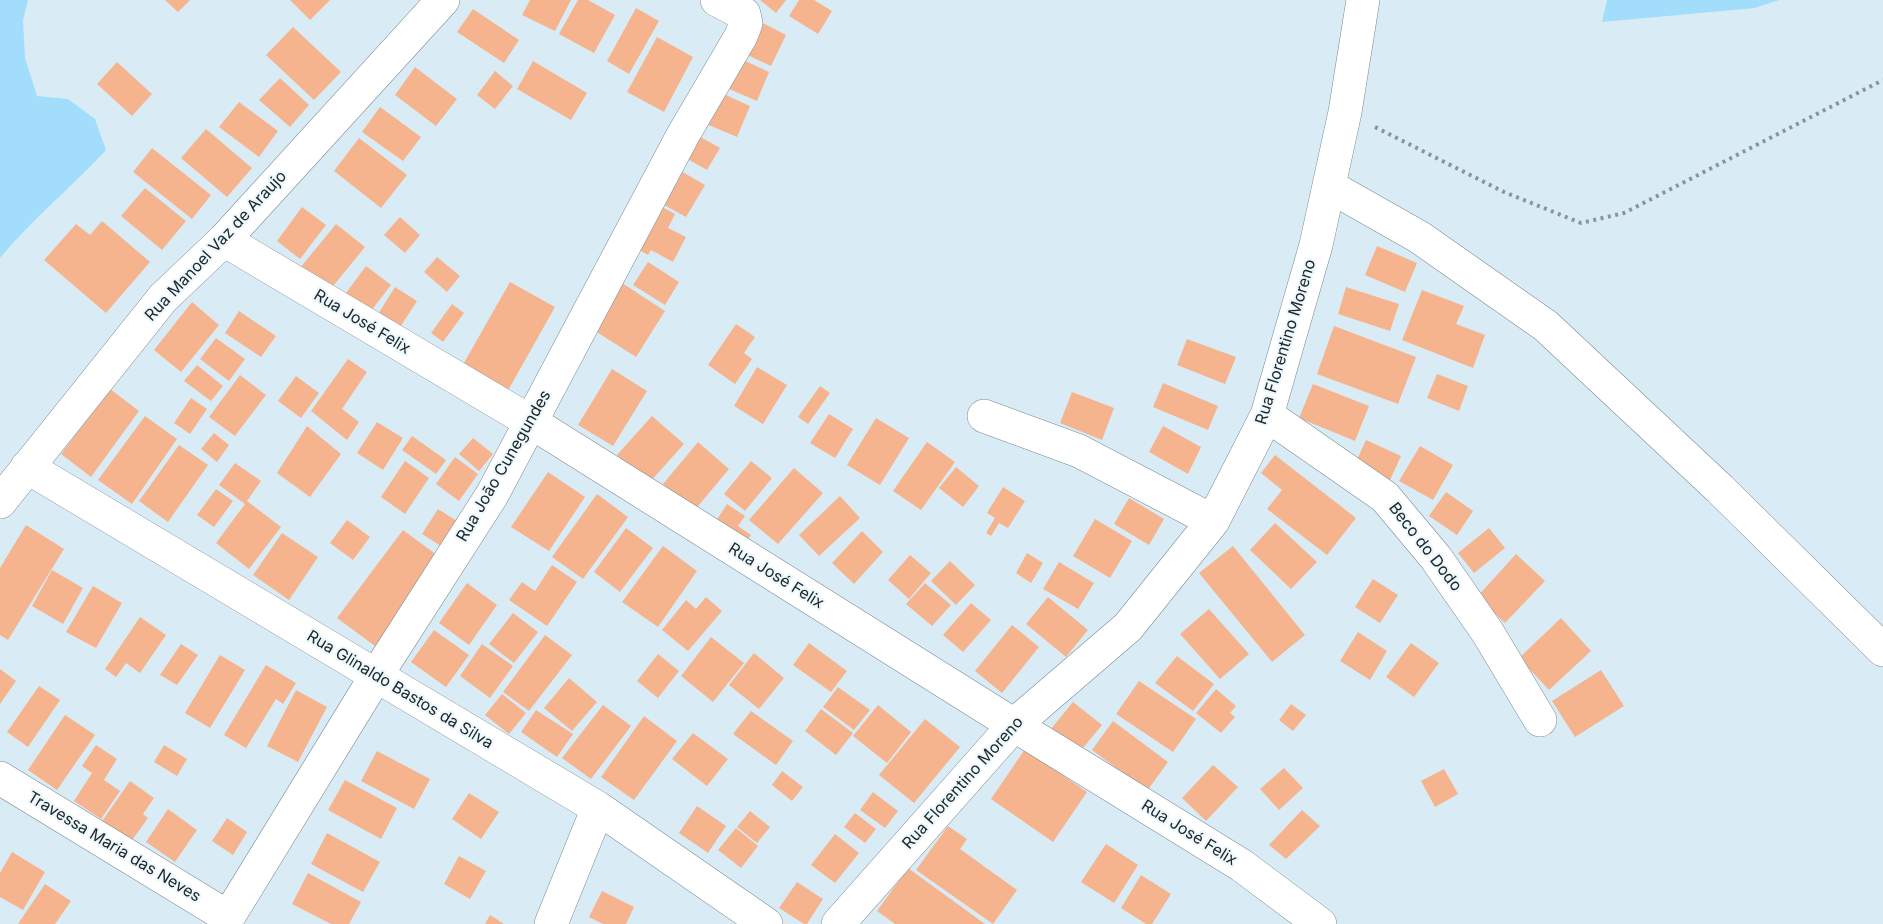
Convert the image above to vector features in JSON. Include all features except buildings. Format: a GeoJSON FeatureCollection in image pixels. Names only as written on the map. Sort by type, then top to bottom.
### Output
{"type":"FeatureCollection","features":[{"type":"Feature","properties":{"kind":"street","name":"Rua Manoel Vaz de Araujo"},"geometry":{"type":"LineString","coordinates":[[0,502],[163,298],[224,240],[443,0]]}},
{"type":"Feature","properties":{"kind":"street","name":"Rua Florentino Moreno"},"geometry":{"type":"LineString","coordinates":[[838,924],[1014,725],[1128,627],[1213,521],[1267,415],[1316,245],[1345,112],[1363,0]]}},
{"type":"Feature","properties":{"kind":"street","name":"Rua João Cunegundes"},"geometry":{"type":"LineString","coordinates":[[226,920],[376,676],[492,495],[683,135],[741,36],[746,23],[744,14],[720,1]]}},
{"type":"Feature","properties":{"kind":"street"},"geometry":{"type":"LineString","coordinates":[[1329,186],[1419,237],[1546,327],[1720,489],[1883,650]]}},
{"type":"Feature","properties":{"kind":"street","name":"Rua José Felix"},"geometry":{"type":"LineString","coordinates":[[224,240],[531,422],[1241,865],[1320,924]]}},
{"type":"Feature","properties":{"kind":"street","name":"Beco do Dodo"},"geometry":{"type":"LineString","coordinates":[[1267,415],[1385,497],[1436,558],[1488,633],[1540,720]]}},
{"type":"Feature","properties":{"kind":"street"},"geometry":{"type":"LineString","coordinates":[[984,416],[1079,451],[1213,521]]}},
{"type":"Feature","properties":{"kind":"street","name":"Rua Glinaldo Bastos da Silva"},"geometry":{"type":"LineString","coordinates":[[27,467],[598,808],[766,924]]}},
{"type":"Feature","properties":{"kind":"street","name":"Travessa Maria das Neves"},"geometry":{"type":"LineString","coordinates":[[0,778],[226,920]]}},
{"type":"Feature","properties":{"kind":"street"},"geometry":{"type":"LineString","coordinates":[[551,924],[598,808]]}},
{"type":"Feature","properties":{"kind":"path"},"geometry":{"type":"LineString","coordinates":[[1345,112],[1504,192],[1581,223],[1624,213],[1883,80]]}},
{"type":"Feature","properties":{"kind":"shaded area"},"geometry":{"type":"Polygon","coordinates":[[[0,0],[28,0],[23,20],[25,58],[37,96],[68,99],[95,119],[106,150],[0,258],[0,0]]]}},
{"type":"Feature","properties":{"kind":"shaded area"},"geometry":{"type":"Polygon","coordinates":[[[1607,0],[1779,0],[1755,8],[1602,22],[1607,0]]]}}]}
